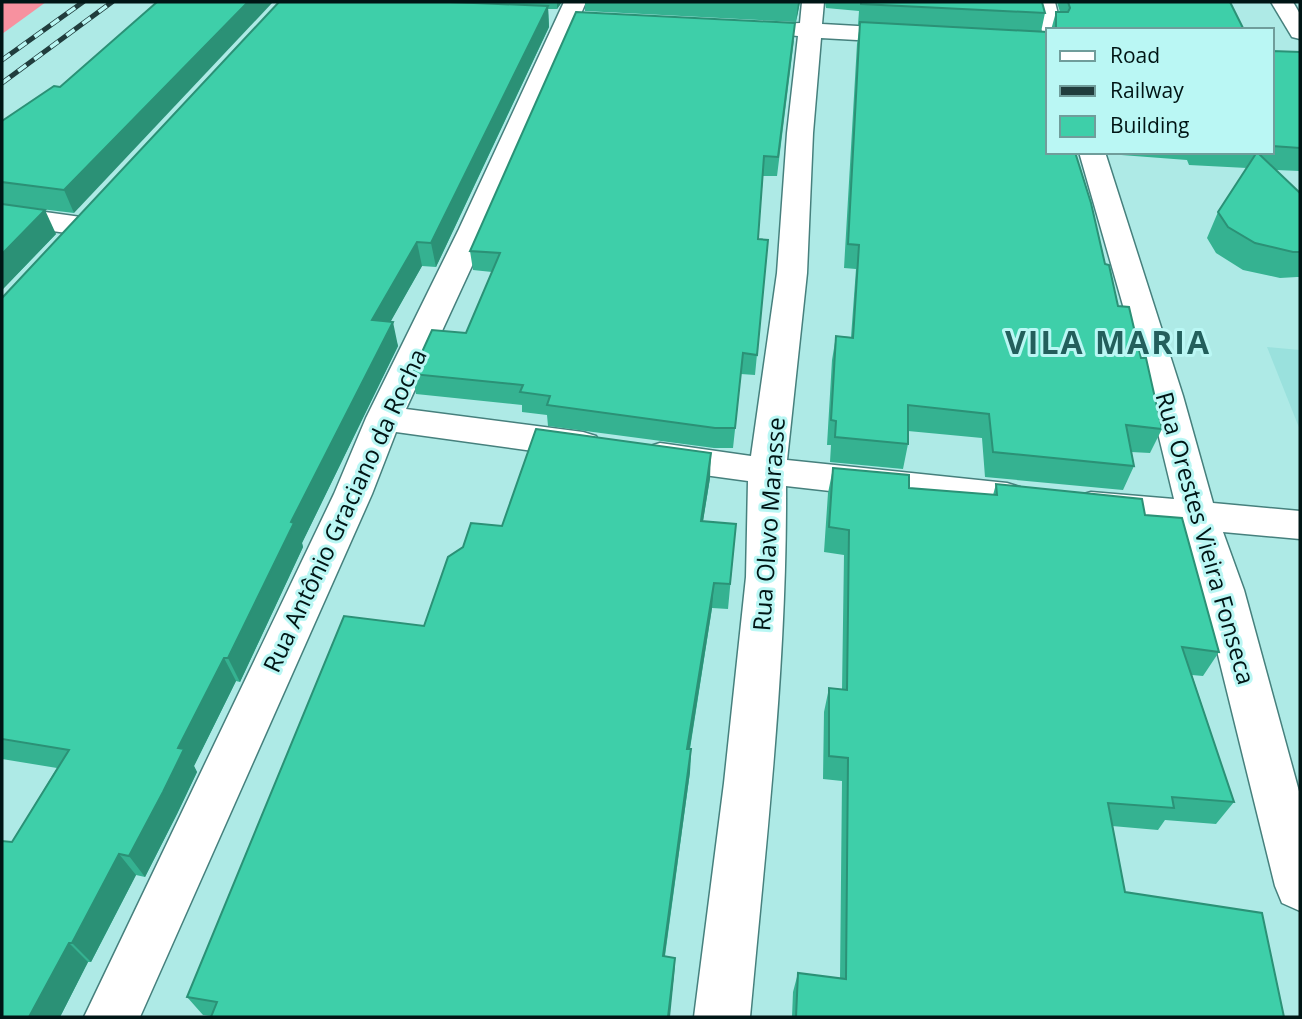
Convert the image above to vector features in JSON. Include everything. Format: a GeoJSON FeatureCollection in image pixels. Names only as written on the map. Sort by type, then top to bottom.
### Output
{"type":"FeatureCollection","features":[{"type":"Feature","properties":{"kind":"street"},"geometry":{"type":"LineString","coordinates":[[1044,2],[1045,39]]}},
{"type":"Feature","properties":{"kind":"street"},"geometry":{"type":"LineString","coordinates":[[1282,2],[1300,32]]}},
{"type":"Feature","properties":{"kind":"street","name":"Rua Antônio Graciano da Rocha"},"geometry":{"type":"LineString","coordinates":[[112,1017],[353,494],[384,418],[486,204],[569,15]]}},
{"type":"Feature","properties":{"kind":"street"},"geometry":{"type":"LineString","coordinates":[[770,28],[812,16],[929,37]]}},
{"type":"Feature","properties":{"kind":"street","name":"Rua Olavo Marasse"},"geometry":{"type":"LineString","coordinates":[[722,1017],[748,783],[766,577],[768,471],[792,272],[800,133],[812,16]]}},
{"type":"Feature","properties":{"kind":"street","name":"Rua Orestes Vieira Fonseca"},"geometry":{"type":"LineString","coordinates":[[1093,154],[1166,396],[1198,517],[1223,590],[1300,886]]}},
{"type":"Feature","properties":{"kind":"street"},"geometry":{"type":"LineString","coordinates":[[2,215],[81,226]]}},
{"type":"Feature","properties":{"kind":"street"},"geometry":{"type":"LineString","coordinates":[[384,418],[768,471],[1048,502],[1300,525]]}},
{"type":"Feature","properties":{"kind":"shaded area"},"geometry":{"type":"Polygon","coordinates":[[[2,2],[46,2],[2,34],[2,2]]]}},
{"type":"Feature","properties":{"kind":"shaded area"},"geometry":{"type":"Polygon","coordinates":[[[1267,347],[1300,350],[1300,430],[1267,347]]]}},
{"type":"Feature","properties":{"kind":"building"},"geometry":{"type":"Polygon","coordinates":[[[157,2],[248,2],[64,190],[2,182],[2,121],[54,86],[60,87],[157,2]]]}},
{"type":"Feature","properties":{"kind":"building"},"geometry":{"type":"Polygon","coordinates":[[[279,2],[450,2],[548,6],[431,243],[417,242],[372,320],[393,322],[291,522],[294,523],[228,658],[224,658],[178,748],[184,749],[129,856],[119,854],[29,1017],[2,1017],[2,841],[12,842],[69,750],[2,739],[2,298],[279,2]]]}},
{"type":"Feature","properties":{"kind":"building"},"geometry":{"type":"Polygon","coordinates":[[[1042,2],[1045,13],[861,4],[1042,2]]]}},
{"type":"Feature","properties":{"kind":"building"},"geometry":{"type":"Polygon","coordinates":[[[1068,2],[1230,2],[1243,28],[1056,28],[1056,12],[1068,12],[1068,2]]]}},
{"type":"Feature","properties":{"kind":"building"},"geometry":{"type":"Polygon","coordinates":[[[576,12],[795,23],[778,157],[764,156],[758,239],[768,240],[757,355],[743,353],[735,428],[715,428],[547,405],[550,396],[520,392],[523,385],[412,374],[432,330],[466,333],[500,253],[470,251],[576,12]]]}},
{"type":"Feature","properties":{"kind":"building"},"geometry":{"type":"Polygon","coordinates":[[[860,22],[1046,32],[1046,154],[1076,154],[1091,203],[1105,264],[1109,265],[1118,306],[1129,307],[1141,358],[1146,358],[1162,429],[1126,425],[1134,466],[993,452],[989,414],[908,405],[908,444],[835,437],[836,421],[831,420],[836,336],[853,338],[859,245],[848,244],[860,22]]]}},
{"type":"Feature","properties":{"kind":"building"},"geometry":{"type":"Polygon","coordinates":[[[1274,51],[1300,52],[1300,148],[1274,146],[1274,51]]]}},
{"type":"Feature","properties":{"kind":"building"},"geometry":{"type":"Polygon","coordinates":[[[1256,154],[1259,154],[1300,193],[1300,252],[1255,243],[1228,227],[1218,212],[1256,154]]]}},
{"type":"Feature","properties":{"kind":"building"},"geometry":{"type":"Polygon","coordinates":[[[2,204],[45,210],[2,254],[2,204]]]}},
{"type":"Feature","properties":{"kind":"building"},"geometry":{"type":"Polygon","coordinates":[[[536,429],[711,453],[701,521],[736,524],[730,584],[714,583],[687,749],[691,749],[663,956],[675,958],[668,1017],[211,1017],[217,1002],[187,997],[344,616],[424,626],[448,557],[463,547],[471,523],[502,526],[536,429]]]}},
{"type":"Feature","properties":{"kind":"building"},"geometry":{"type":"Polygon","coordinates":[[[833,468],[909,475],[909,488],[997,495],[996,484],[1142,499],[1145,515],[1182,518],[1219,652],[1182,647],[1234,802],[1172,797],[1174,808],[1108,803],[1125,892],[1262,913],[1284,1017],[796,1017],[798,973],[846,979],[848,758],[829,756],[829,688],[847,690],[849,530],[829,527],[833,468]]]}},
{"type":"Feature","properties":{"kind":"railway"},"geometry":{"type":"LineString","coordinates":[[2,60],[83,2]]}},
{"type":"Feature","properties":{"kind":"railway"},"geometry":{"type":"LineString","coordinates":[[2,83],[112,2]]}},
{"type":"Feature","properties":{"kind":"district","name":"VILA MARIA"},"geometry":{"type":"Point","coordinates":[1108,341]}}]}
